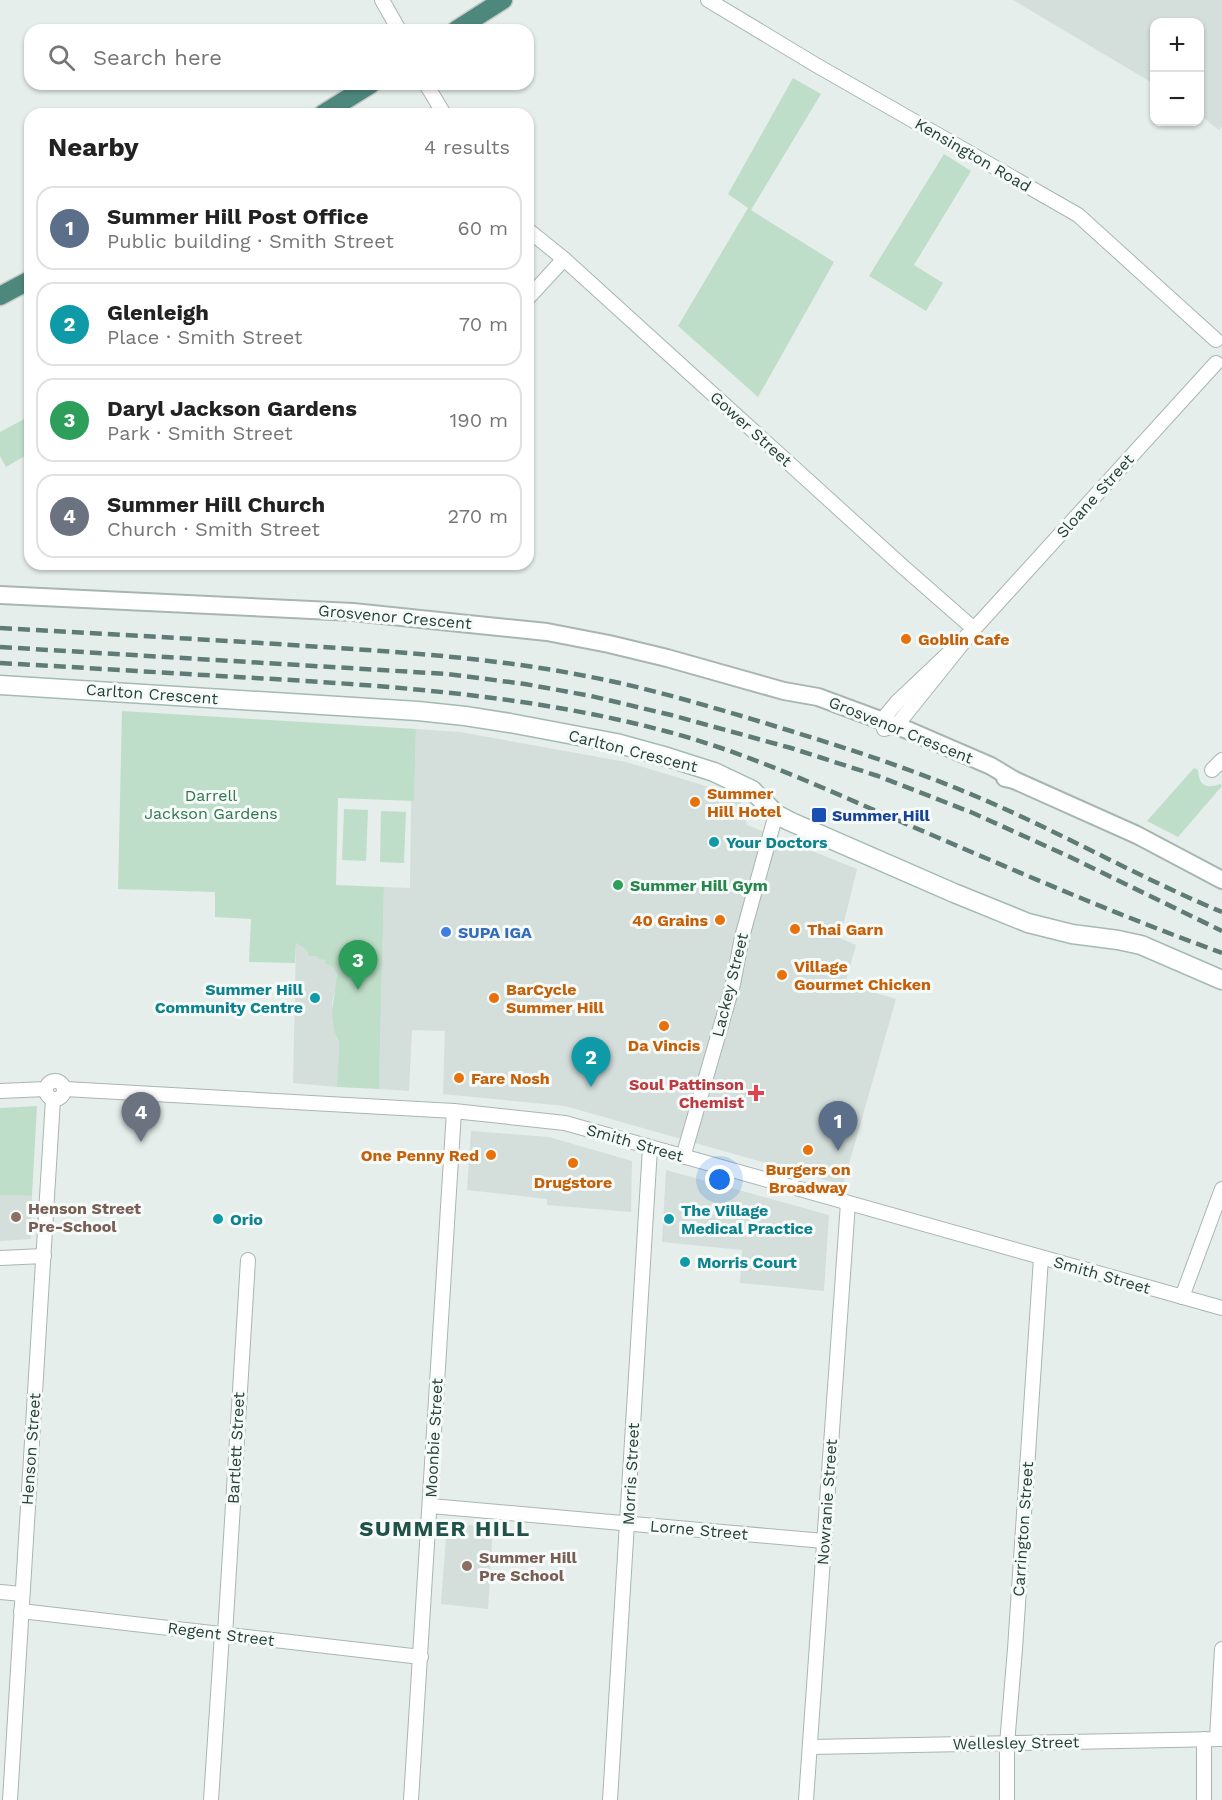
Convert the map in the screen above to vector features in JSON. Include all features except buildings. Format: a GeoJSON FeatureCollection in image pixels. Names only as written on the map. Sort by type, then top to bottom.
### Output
{"type":"FeatureCollection","features":[{"type":"Feature","properties":{"kind":"highway"},"geometry":{"type":"LineString","coordinates":[[465,24],[503,0]]}},
{"type":"Feature","properties":{"kind":"highway"},"geometry":{"type":"LineString","coordinates":[[333,108],[361,90]]}},
{"type":"Feature","properties":{"kind":"highway"},"geometry":{"type":"LineString","coordinates":[[0,296],[24,283]]}},
{"type":"Feature","properties":{"kind":"main road","name":"Carlton Crescent"},"geometry":{"type":"LineString","coordinates":[[0,685],[418,711],[510,723],[616,743],[707,769],[738,782],[752,790],[776,814],[815,833],[1028,923],[1072,934],[1140,945],[1222,980]]}},
{"type":"Feature","properties":{"kind":"street"},"geometry":{"type":"LineString","coordinates":[[382,0],[396,24]]}},
{"type":"Feature","properties":{"kind":"street","name":"Kensington Road"},"geometry":{"type":"LineString","coordinates":[[708,0],[816,65],[1078,214],[1219,338]]}},
{"type":"Feature","properties":{"kind":"street"},"geometry":{"type":"LineString","coordinates":[[430,90],[440,108]]}},
{"type":"Feature","properties":{"kind":"street","name":"Gower Street"},"geometry":{"type":"LineString","coordinates":[[534,235],[564,259],[974,629]]}},
{"type":"Feature","properties":{"kind":"street"},"geometry":{"type":"LineString","coordinates":[[534,292],[564,259]]}},
{"type":"Feature","properties":{"kind":"street"},"geometry":{"type":"LineString","coordinates":[[1219,338],[1211,349],[1211,354],[1219,365]]}},
{"type":"Feature","properties":{"kind":"street","name":"Sloane Street"},"geometry":{"type":"LineString","coordinates":[[887,725],[898,701],[974,629],[1219,365]]}},
{"type":"Feature","properties":{"kind":"street","name":"Grosvenor Crescent"},"geometry":{"type":"LineString","coordinates":[[0,595],[353,612],[547,632],[609,644],[784,691],[819,697],[991,766],[1014,780],[1137,835],[1222,880]]}},
{"type":"Feature","properties":{"kind":"street","name":"Lackey Street"},"geometry":{"type":"LineString","coordinates":[[684,1157],[733,984],[742,937],[776,814]]}},
{"type":"Feature","properties":{"kind":"street","name":"Smith Street"},"geometry":{"type":"LineString","coordinates":[[50,1094],[48,1083],[53,1081],[62,1083],[64,1089],[454,1111],[566,1123],[1222,1308]]}},
{"type":"Feature","properties":{"kind":"street"},"geometry":{"type":"LineString","coordinates":[[0,1091],[50,1094]]}},
{"type":"Feature","properties":{"kind":"street","name":"Henson Street"},"geometry":{"type":"LineString","coordinates":[[10,1800],[44,1256],[50,1094]]}},
{"type":"Feature","properties":{"kind":"street","name":"Moonbie Street"},"geometry":{"type":"LineString","coordinates":[[411,1800],[454,1111]]}},
{"type":"Feature","properties":{"kind":"street","name":"Morris Street"},"geometry":{"type":"LineString","coordinates":[[610,1800],[651,1148]]}},
{"type":"Feature","properties":{"kind":"street"},"geometry":{"type":"LineString","coordinates":[[1182,1297],[1222,1189]]}},
{"type":"Feature","properties":{"kind":"street","name":"Nowranie Street"},"geometry":{"type":"LineString","coordinates":[[806,1800],[848,1203]]}},
{"type":"Feature","properties":{"kind":"street"},"geometry":{"type":"LineString","coordinates":[[0,1258],[44,1256]]}},
{"type":"Feature","properties":{"kind":"street","name":"Carrington Street"},"geometry":{"type":"LineString","coordinates":[[1007,1800],[1006,1744],[1015,1649],[1041,1258]]}},
{"type":"Feature","properties":{"kind":"street","name":"Bartlett Street"},"geometry":{"type":"LineString","coordinates":[[211,1800],[248,1260]]}},
{"type":"Feature","properties":{"kind":"street","name":"Lorne Street"},"geometry":{"type":"LineString","coordinates":[[431,1506],[824,1541]]}},
{"type":"Feature","properties":{"kind":"street"},"geometry":{"type":"LineString","coordinates":[[0,1592],[22,1594]]}},
{"type":"Feature","properties":{"kind":"street","name":"Regent Street"},"geometry":{"type":"LineString","coordinates":[[21,1611],[421,1658]]}},
{"type":"Feature","properties":{"kind":"street"},"geometry":{"type":"LineString","coordinates":[[1204,1800],[1214,1739],[1222,1648]]}},
{"type":"Feature","properties":{"kind":"street","name":"Wellesley Street"},"geometry":{"type":"LineString","coordinates":[[810,1747],[1214,1739]]}},
{"type":"Feature","properties":{"kind":"shaded area"},"geometry":{"type":"Polygon","coordinates":[[[1013,0],[1222,0],[1222,126],[1219,130],[1204,118],[1204,18],[1150,18],[1150,82],[1013,0]]]}},
{"type":"Feature","properties":{"kind":"shaded area"},"geometry":{"type":"Polygon","coordinates":[[[416,729],[460,732],[626,762],[739,796],[747,825],[857,869],[840,938],[856,945],[845,984],[896,999],[843,1185],[565,1106],[443,1094],[445,1031],[412,1030],[409,1091],[379,1089],[384,887],[410,888],[411,801],[414,801],[416,729]]]}},
{"type":"Feature","properties":{"kind":"shaded area"},"geometry":{"type":"Polygon","coordinates":[[[296,943],[306,949],[309,956],[318,956],[326,960],[336,970],[337,980],[332,1003],[339,1043],[337,1087],[293,1083],[296,943]]]}},
{"type":"Feature","properties":{"kind":"shaded area"},"geometry":{"type":"Polygon","coordinates":[[[471,1131],[549,1137],[632,1161],[631,1212],[547,1205],[547,1199],[467,1190],[471,1131]]]}},
{"type":"Feature","properties":{"kind":"shaded area"},"geometry":{"type":"Polygon","coordinates":[[[666,1170],[829,1215],[824,1291],[740,1283],[742,1250],[662,1242],[666,1170]]]}},
{"type":"Feature","properties":{"kind":"shaded area","name":"Henson Street Pre-School"},"geometry":{"type":"Polygon","coordinates":[[[0,1195],[32,1196],[31,1239],[0,1241],[0,1195]]]}},
{"type":"Feature","properties":{"kind":"shaded area","name":"Summer Hill Pre School"},"geometry":{"type":"Polygon","coordinates":[[[447,1523],[493,1527],[488,1609],[441,1604],[447,1523]]]}},
{"type":"Feature","properties":{"kind":"green space"},"geometry":{"type":"Polygon","coordinates":[[[793,78],[821,94],[751,210],[834,262],[758,397],[678,326],[748,208],[728,194],[793,78]]]}},
{"type":"Feature","properties":{"kind":"green space"},"geometry":{"type":"Polygon","coordinates":[[[944,154],[971,171],[914,265],[943,283],[926,311],[869,276],[944,154]]]}},
{"type":"Feature","properties":{"kind":"green space"},"geometry":{"type":"Polygon","coordinates":[[[24,419],[24,456],[6,467],[0,456],[0,432],[24,419]]]}},
{"type":"Feature","properties":{"kind":"green space","name":"Darrell Jackson Gardens"},"geometry":{"type":"Polygon","coordinates":[[[122,711],[416,729],[414,801],[338,798],[336,885],[384,887],[379,1089],[337,1087],[339,1043],[334,1030],[332,1012],[337,975],[334,968],[325,964],[326,960],[318,959],[317,956],[309,956],[306,949],[296,943],[295,963],[249,962],[251,919],[215,917],[215,892],[118,889],[122,711]]]}},
{"type":"Feature","properties":{"kind":"green space"},"geometry":{"type":"Polygon","coordinates":[[[1194,768],[1198,770],[1200,780],[1204,785],[1220,784],[1222,786],[1178,837],[1147,821],[1194,768]]]}},
{"type":"Feature","properties":{"kind":"green space"},"geometry":{"type":"Polygon","coordinates":[[[344,809],[368,810],[366,861],[342,860],[344,809]]]}},
{"type":"Feature","properties":{"kind":"green space"},"geometry":{"type":"Polygon","coordinates":[[[381,811],[406,812],[404,863],[380,862],[381,811]]]}},
{"type":"Feature","properties":{"kind":"green space"},"geometry":{"type":"Polygon","coordinates":[[[37,1106],[32,1196],[0,1195],[0,1108],[37,1106]]]}},
{"type":"Feature","properties":{"kind":"railway"},"geometry":{"type":"LineString","coordinates":[[0,628],[268,643],[449,657],[556,670],[630,685],[775,726],[922,775],[1011,812],[1222,912]]}},
{"type":"Feature","properties":{"kind":"railway"},"geometry":{"type":"LineString","coordinates":[[0,647],[447,674],[525,684],[591,696],[791,748],[878,776],[973,813],[1222,931]]}},
{"type":"Feature","properties":{"kind":"railway"},"geometry":{"type":"LineString","coordinates":[[0,663],[422,690],[520,702],[617,719],[695,739],[754,760],[1058,889],[1222,953]]}},
{"type":"Feature","properties":{"kind":"place","name":"Goblin Cafe"},"geometry":{"type":"Point","coordinates":[906,639]}},
{"type":"Feature","properties":{"kind":"place","name":"Summer Hill Hotel"},"geometry":{"type":"Point","coordinates":[695,802]}},
{"type":"Feature","properties":{"kind":"place","name":"Summer Hill"},"geometry":{"type":"Point","coordinates":[819,815]}},
{"type":"Feature","properties":{"kind":"place","name":"Your Doctors"},"geometry":{"type":"Point","coordinates":[714,842]}},
{"type":"Feature","properties":{"kind":"place","name":"Summer Hill Gym"},"geometry":{"type":"Point","coordinates":[618,885]}},
{"type":"Feature","properties":{"kind":"place","name":"40 Grains"},"geometry":{"type":"Point","coordinates":[720,920]}},
{"type":"Feature","properties":{"kind":"place","name":"Thai Garn"},"geometry":{"type":"Point","coordinates":[795,929]}},
{"type":"Feature","properties":{"kind":"place","name":"SUPA IGA"},"geometry":{"type":"Point","coordinates":[446,932]}},
{"type":"Feature","properties":{"kind":"place","name":"Village Gourmet Chicken"},"geometry":{"type":"Point","coordinates":[782,975]}},
{"type":"Feature","properties":{"kind":"place","name":"Daryl Jackson Gardens"},"geometry":{"type":"Point","coordinates":[358,990]}},
{"type":"Feature","properties":{"kind":"place","name":"Summer Hill Community Centre"},"geometry":{"type":"Point","coordinates":[315,998]}},
{"type":"Feature","properties":{"kind":"place","name":"BarCycle Summer Hill"},"geometry":{"type":"Point","coordinates":[494,998]}},
{"type":"Feature","properties":{"kind":"place","name":"Da Vincis"},"geometry":{"type":"Point","coordinates":[664,1026]}},
{"type":"Feature","properties":{"kind":"place","name":"Fare Nosh"},"geometry":{"type":"Point","coordinates":[459,1078]}},
{"type":"Feature","properties":{"kind":"place","name":"Glenleigh"},"geometry":{"type":"Point","coordinates":[591,1087]}},
{"type":"Feature","properties":{"kind":"place","name":"Soul Pattinson Chemist"},"geometry":{"type":"Point","coordinates":[756,1093]}},
{"type":"Feature","properties":{"kind":"place","name":"Summer Hill Church"},"geometry":{"type":"Point","coordinates":[141,1142]}},
{"type":"Feature","properties":{"kind":"place","name":"Burgers on Broadway"},"geometry":{"type":"Point","coordinates":[808,1150]}},
{"type":"Feature","properties":{"kind":"place","name":"Summer Hill Post Office"},"geometry":{"type":"Point","coordinates":[838,1151]}},
{"type":"Feature","properties":{"kind":"place","name":"One Penny Red"},"geometry":{"type":"Point","coordinates":[491,1155]}},
{"type":"Feature","properties":{"kind":"place","name":"Drugstore"},"geometry":{"type":"Point","coordinates":[573,1163]}},
{"type":"Feature","properties":{"kind":"place","name":"Henson Street Pre-School"},"geometry":{"type":"Point","coordinates":[16,1217]}},
{"type":"Feature","properties":{"kind":"place","name":"Orio"},"geometry":{"type":"Point","coordinates":[218,1219]}},
{"type":"Feature","properties":{"kind":"place","name":"The Village Medical Practice"},"geometry":{"type":"Point","coordinates":[669,1219]}},
{"type":"Feature","properties":{"kind":"place","name":"Morris Court"},"geometry":{"type":"Point","coordinates":[685,1262]}},
{"type":"Feature","properties":{"kind":"place","name":"Summer Hill Pre School"},"geometry":{"type":"Point","coordinates":[467,1566]}},
{"type":"Feature","properties":{"kind":"district","name":"SUMMER HILL"},"geometry":{"type":"Point","coordinates":[445,1528]}}]}
